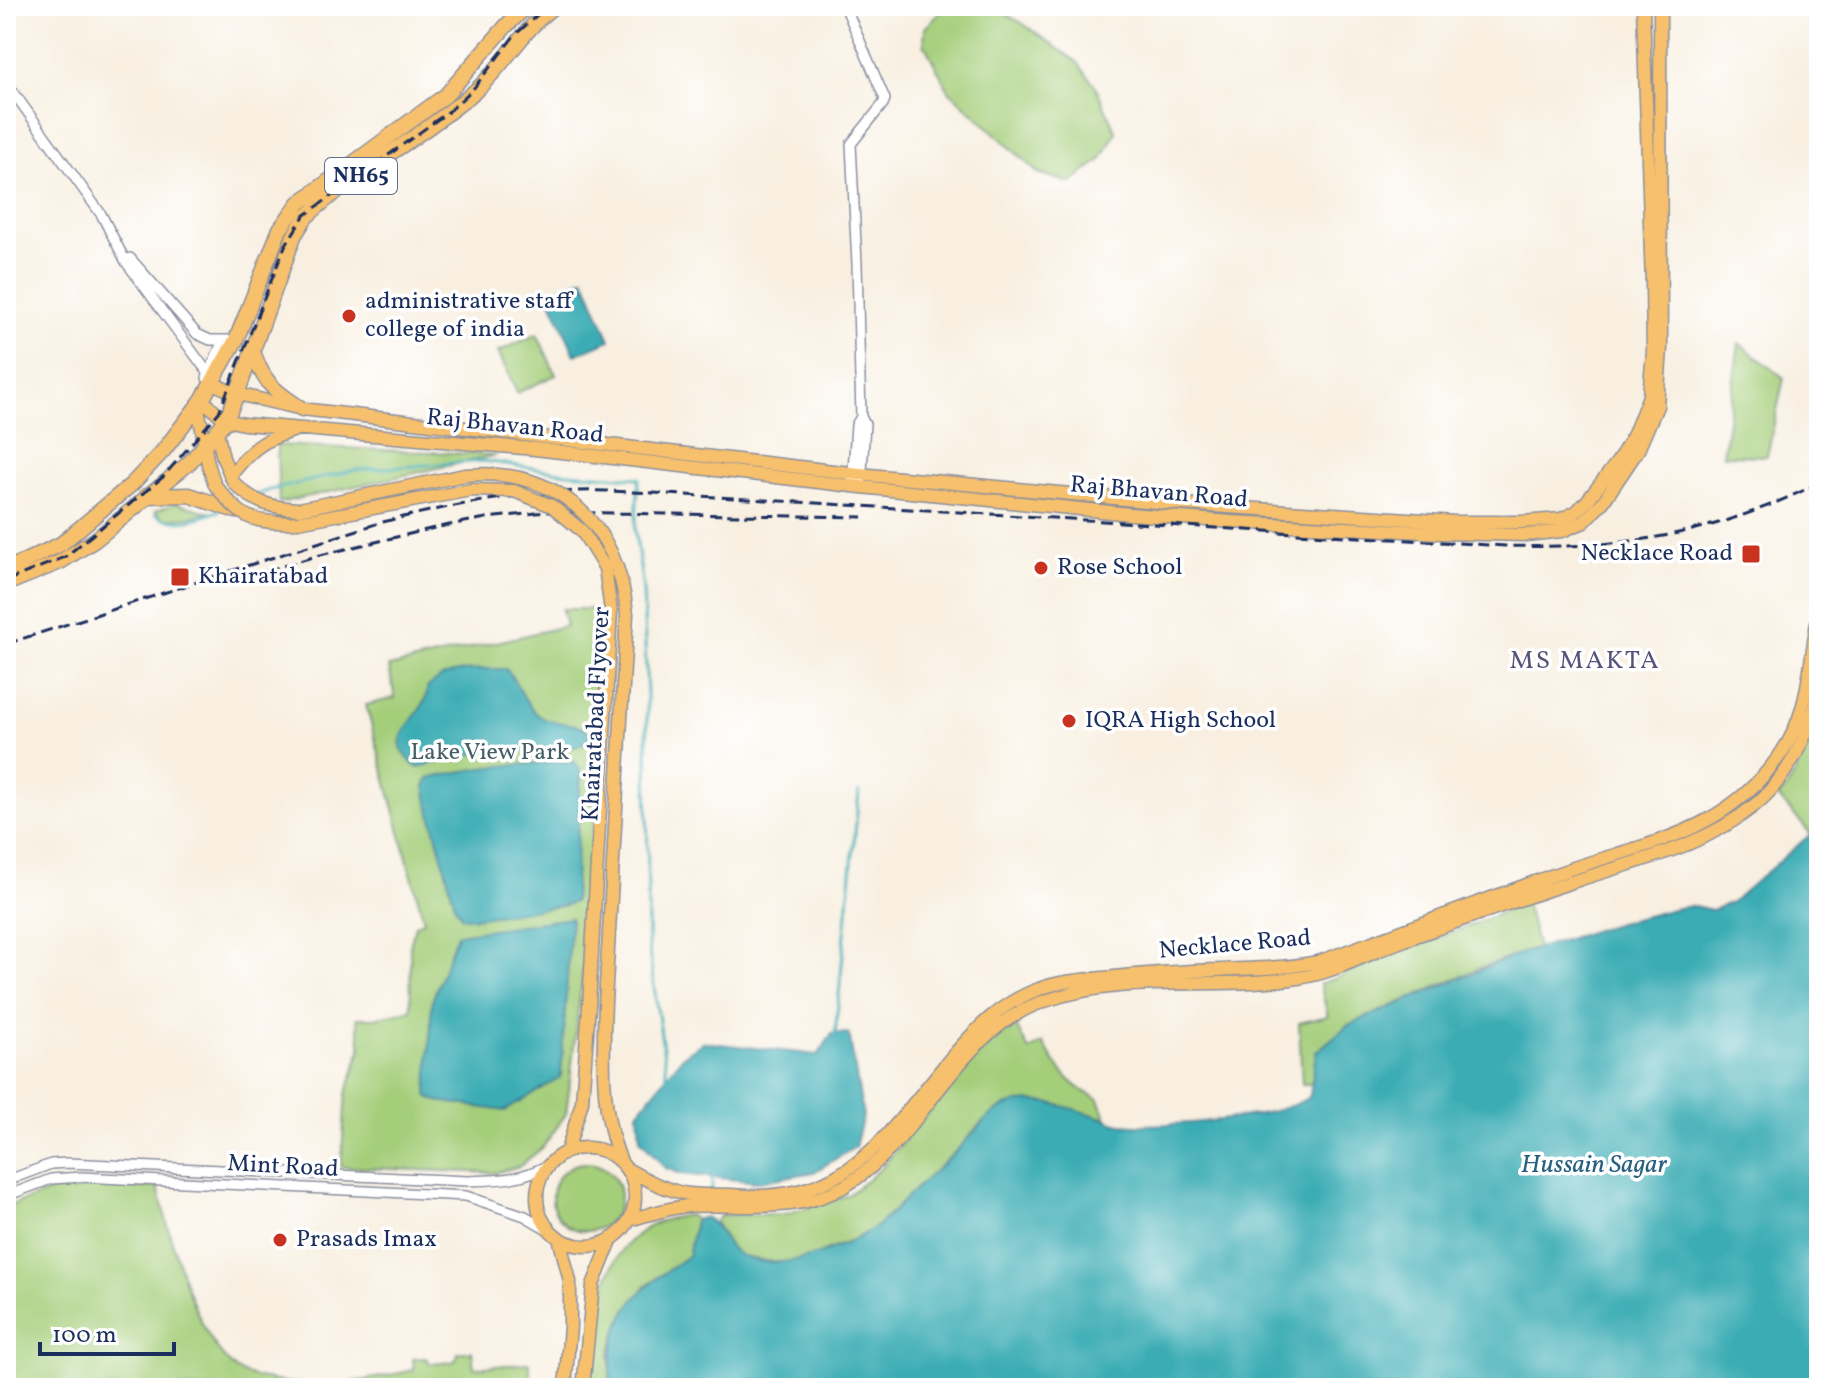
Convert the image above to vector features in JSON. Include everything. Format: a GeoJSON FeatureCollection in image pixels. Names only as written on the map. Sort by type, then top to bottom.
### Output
{"type":"FeatureCollection","features":[{"type":"Feature","properties":{"kind":"highway","name":"NH65"},"geometry":{"type":"LineString","coordinates":[[6,570],[61,544],[132,484],[170,443],[200,404],[280,229],[299,203],[446,95],[527,6]]}},
{"type":"Feature","properties":{"kind":"highway","name":"NH65"},"geometry":{"type":"LineString","coordinates":[[222,425],[237,394],[294,236],[306,217],[446,116],[478,88],[518,39],[554,6]]}},
{"type":"Feature","properties":{"kind":"highway"},"geometry":{"type":"LineString","coordinates":[[252,348],[258,369],[274,391],[302,409]]}},
{"type":"Feature","properties":{"kind":"highway"},"geometry":{"type":"LineString","coordinates":[[6,584],[60,562],[83,548],[189,463],[222,425]]}},
{"type":"Feature","properties":{"kind":"highway"},"geometry":{"type":"LineString","coordinates":[[145,496],[189,495],[236,511]]}},
{"type":"Feature","properties":{"kind":"main road","name":"Raj Bhavan Road"},"geometry":{"type":"LineString","coordinates":[[222,425],[244,424],[857,480],[1179,504],[1455,522],[1540,522],[1561,519],[1576,512],[1618,461],[1634,434],[1649,396],[1653,352],[1643,6]]}},
{"type":"Feature","properties":{"kind":"main road","name":"Raj Bhavan Road"},"geometry":{"type":"LineString","coordinates":[[210,378],[237,394],[302,409],[1130,514],[1411,531],[1543,534],[1562,531],[1584,522],[1603,502],[1626,470],[1657,406],[1661,348],[1660,6]]}},
{"type":"Feature","properties":{"kind":"main road"},"geometry":{"type":"LineString","coordinates":[[200,404],[222,425],[232,480]]}},
{"type":"Feature","properties":{"kind":"main road"},"geometry":{"type":"LineString","coordinates":[[200,404],[205,446],[215,485],[236,511]]}},
{"type":"Feature","properties":{"kind":"main road"},"geometry":{"type":"LineString","coordinates":[[232,480],[257,445],[300,429]]}},
{"type":"Feature","properties":{"kind":"main road","name":"Khairatabad Flyover"},"geometry":{"type":"LineString","coordinates":[[232,480],[260,504],[299,509],[465,475],[509,475],[549,488],[569,500],[604,536],[624,586],[627,614],[604,1043],[607,1115],[611,1139],[624,1165]]}},
{"type":"Feature","properties":{"kind":"main road","name":"Khairatabad Flyover"},"geometry":{"type":"LineString","coordinates":[[236,511],[271,523],[298,522],[437,495],[487,489],[514,491],[552,506],[582,531],[605,568],[611,611],[589,1006],[582,1102],[567,1151]]}},
{"type":"Feature","properties":{"kind":"main road","name":"Necklace Road"},"geometry":{"type":"LineString","coordinates":[[1287,973],[1565,871],[1655,844],[1714,817],[1750,792],[1783,751],[1804,703],[1819,612]]}},
{"type":"Feature","properties":{"kind":"main road","name":"Necklace Road"},"geometry":{"type":"LineString","coordinates":[[629,1220],[689,1200],[732,1201],[761,1208],[802,1203],[848,1184],[877,1162],[901,1136],[968,1052],[1017,1013],[1045,1001],[1083,991],[1168,978],[1323,972],[1518,900],[1647,860],[1702,838],[1757,803],[1794,760],[1811,724],[1819,693]]}},
{"type":"Feature","properties":{"kind":"main road"},"geometry":{"type":"LineString","coordinates":[[556,1236],[573,1244],[589,1246],[618,1235],[629,1220],[635,1203],[634,1186],[624,1165],[604,1151],[585,1147],[567,1151],[548,1165],[539,1182],[537,1200],[542,1218],[556,1236],[570,1281],[565,1388]]}},
{"type":"Feature","properties":{"kind":"main road","name":"Necklace Road"},"geometry":{"type":"LineString","coordinates":[[624,1165],[689,1200]]}},
{"type":"Feature","properties":{"kind":"main road"},"geometry":{"type":"LineString","coordinates":[[583,1388],[593,1285],[612,1238]]}},
{"type":"Feature","properties":{"kind":"street"},"geometry":{"type":"LineString","coordinates":[[845,6],[885,99],[851,144],[861,417],[856,425],[857,480]]}},
{"type":"Feature","properties":{"kind":"street"},"geometry":{"type":"LineString","coordinates":[[6,82],[101,214],[126,262],[210,378],[170,443]]}},
{"type":"Feature","properties":{"kind":"street"},"geometry":{"type":"LineString","coordinates":[[122,251],[197,334],[210,340],[229,340]]}},
{"type":"Feature","properties":{"kind":"street"},"geometry":{"type":"LineString","coordinates":[[51,1164],[51,1179]]}},
{"type":"Feature","properties":{"kind":"street","name":"Mint Road"},"geometry":{"type":"LineString","coordinates":[[6,1181],[51,1164],[468,1181],[511,1180],[548,1165]]}},
{"type":"Feature","properties":{"kind":"street","name":"Mint Road"},"geometry":{"type":"LineString","coordinates":[[6,1196],[51,1179],[82,1177],[466,1196],[525,1216],[556,1236]]}},
{"type":"Feature","properties":{"kind":"street"},"geometry":{"type":"LineString","coordinates":[[466,1196],[468,1181]]}},
{"type":"Feature","properties":{"kind":"green space"},"geometry":{"type":"Polygon","coordinates":[[[991,6],[1022,23],[1077,62],[1095,85],[1116,132],[1101,160],[1070,183],[1038,173],[949,91],[924,44],[925,28],[945,8],[991,6]]]}},
{"type":"Feature","properties":{"kind":"green space"},"geometry":{"type":"Polygon","coordinates":[[[537,334],[556,375],[517,393],[498,352],[537,334]]]}},
{"type":"Feature","properties":{"kind":"green space"},"geometry":{"type":"Polygon","coordinates":[[[1739,343],[1784,378],[1767,456],[1723,455],[1739,343]]]}},
{"type":"Feature","properties":{"kind":"green space"},"geometry":{"type":"Polygon","coordinates":[[[277,445],[497,455],[279,503],[277,445]]]}},
{"type":"Feature","properties":{"kind":"green space"},"geometry":{"type":"Polygon","coordinates":[[[176,503],[208,512],[165,519],[155,511],[176,503]]]}},
{"type":"Feature","properties":{"kind":"green space","name":"Lake View Park"},"geometry":{"type":"Polygon","coordinates":[[[562,609],[605,609],[587,937],[566,1114],[543,1147],[520,1166],[495,1173],[341,1167],[346,1095],[361,1049],[357,1018],[375,1018],[411,1010],[410,947],[415,925],[424,921],[366,705],[395,698],[389,667],[566,626],[562,609]]]}},
{"type":"Feature","properties":{"kind":"green space"},"geometry":{"type":"Polygon","coordinates":[[[1819,729],[1819,827],[1811,834],[1778,797],[1787,788],[1819,729]]]}},
{"type":"Feature","properties":{"kind":"green space"},"geometry":{"type":"Polygon","coordinates":[[[1526,903],[1538,948],[1477,969],[1348,1025],[1316,1052],[1312,1084],[1302,1084],[1299,1023],[1328,1016],[1320,984],[1526,903]]]}},
{"type":"Feature","properties":{"kind":"green space"},"geometry":{"type":"Polygon","coordinates":[[[1014,1022],[1029,1050],[1043,1043],[1066,1077],[1081,1090],[1099,1099],[1107,1119],[1064,1107],[982,1122],[876,1227],[851,1241],[810,1257],[780,1263],[742,1257],[730,1247],[715,1222],[721,1215],[785,1214],[848,1195],[880,1169],[975,1058],[1014,1022]]]}},
{"type":"Feature","properties":{"kind":"green space"},"geometry":{"type":"Polygon","coordinates":[[[586,1163],[610,1173],[620,1197],[610,1221],[586,1231],[562,1221],[552,1197],[562,1173],[586,1163]]]}},
{"type":"Feature","properties":{"kind":"green space"},"geometry":{"type":"Polygon","coordinates":[[[62,1187],[158,1187],[176,1257],[195,1308],[219,1351],[242,1372],[284,1382],[341,1383],[414,1370],[413,1359],[426,1358],[431,1364],[453,1362],[458,1353],[472,1351],[474,1368],[529,1363],[532,1388],[6,1388],[6,1207],[62,1187]]]}},
{"type":"Feature","properties":{"kind":"green space"},"geometry":{"type":"Polygon","coordinates":[[[689,1215],[695,1220],[689,1256],[646,1285],[616,1332],[610,1354],[610,1388],[591,1388],[600,1304],[607,1278],[619,1255],[636,1236],[659,1222],[689,1215]]]}},
{"type":"Feature","properties":{"kind":"water"},"geometry":{"type":"Polygon","coordinates":[[[584,278],[610,340],[575,355],[548,294],[584,278]]]}},
{"type":"Feature","properties":{"kind":"water"},"geometry":{"type":"Polygon","coordinates":[[[506,669],[535,713],[547,720],[584,729],[589,733],[587,742],[575,747],[473,754],[418,767],[413,765],[401,746],[401,739],[426,697],[427,688],[446,675],[506,669]]]}},
{"type":"Feature","properties":{"kind":"water"},"geometry":{"type":"Polygon","coordinates":[[[574,761],[581,771],[574,902],[474,918],[462,917],[455,906],[428,803],[425,786],[429,779],[483,768],[574,761]]]}},
{"type":"Feature","properties":{"kind":"water","name":"Hussain Sagar"},"geometry":{"type":"Polygon","coordinates":[[[1819,827],[1819,1388],[610,1388],[614,1341],[627,1309],[651,1283],[688,1256],[695,1220],[705,1217],[711,1221],[731,1248],[742,1256],[757,1261],[791,1261],[828,1251],[874,1228],[987,1119],[1008,1105],[1044,1102],[1119,1124],[1139,1125],[1219,1120],[1274,1111],[1295,1104],[1310,1096],[1316,1052],[1348,1025],[1519,954],[1677,908],[1694,906],[1712,910],[1732,902],[1819,827]]]}},
{"type":"Feature","properties":{"kind":"water"},"geometry":{"type":"Polygon","coordinates":[[[571,918],[561,1077],[505,1111],[437,1101],[427,1096],[432,1001],[457,934],[571,918]]]}},
{"type":"Feature","properties":{"kind":"water"},"geometry":{"type":"Polygon","coordinates":[[[849,1033],[863,1116],[855,1147],[814,1172],[758,1182],[681,1174],[665,1168],[640,1139],[638,1112],[682,1057],[703,1042],[818,1055],[832,1034],[849,1033]]]}},
{"type":"Feature","properties":{"kind":"waterway"},"geometry":{"type":"LineString","coordinates":[[256,495],[356,470],[484,461],[568,473],[639,478],[635,530],[643,589],[647,695],[648,944],[667,1077]]}},
{"type":"Feature","properties":{"kind":"waterway"},"geometry":{"type":"LineString","coordinates":[[155,514],[179,521],[220,510]]}},
{"type":"Feature","properties":{"kind":"waterway"},"geometry":{"type":"LineString","coordinates":[[835,1035],[859,792]]}},
{"type":"Feature","properties":{"kind":"waterway"},"geometry":{"type":"LineString","coordinates":[[712,1176],[712,1193]]}},
{"type":"Feature","properties":{"kind":"railway"},"geometry":{"type":"LineString","coordinates":[[6,581],[65,557],[163,477],[219,412],[285,246],[304,216],[448,112],[473,89],[514,36],[547,6]]}},
{"type":"Feature","properties":{"kind":"railway"},"geometry":{"type":"LineString","coordinates":[[6,644],[379,523],[428,511],[528,495],[597,491],[653,493],[1505,546],[1548,546],[1589,545],[1666,536],[1741,516],[1819,483]]}},
{"type":"Feature","properties":{"kind":"railway"},"geometry":{"type":"LineString","coordinates":[[266,571],[439,527],[546,512],[863,517]]}},
{"type":"Feature","properties":{"kind":"place","name":"administrative staff college of india"},"geometry":{"type":"Point","coordinates":[349,316]}},
{"type":"Feature","properties":{"kind":"place","name":"Necklace Road"},"geometry":{"type":"Point","coordinates":[1751,554]}},
{"type":"Feature","properties":{"kind":"place","name":"Rose School"},"geometry":{"type":"Point","coordinates":[1041,568]}},
{"type":"Feature","properties":{"kind":"place","name":"Khairatabad"},"geometry":{"type":"Point","coordinates":[180,577]}},
{"type":"Feature","properties":{"kind":"place","name":"IQRA High School"},"geometry":{"type":"Point","coordinates":[1069,721]}},
{"type":"Feature","properties":{"kind":"place","name":"Prasads Imax"},"geometry":{"type":"Point","coordinates":[280,1240]}},
{"type":"Feature","properties":{"kind":"district","name":"MS MAKTA"},"geometry":{"type":"Point","coordinates":[1585,661]}}]}
